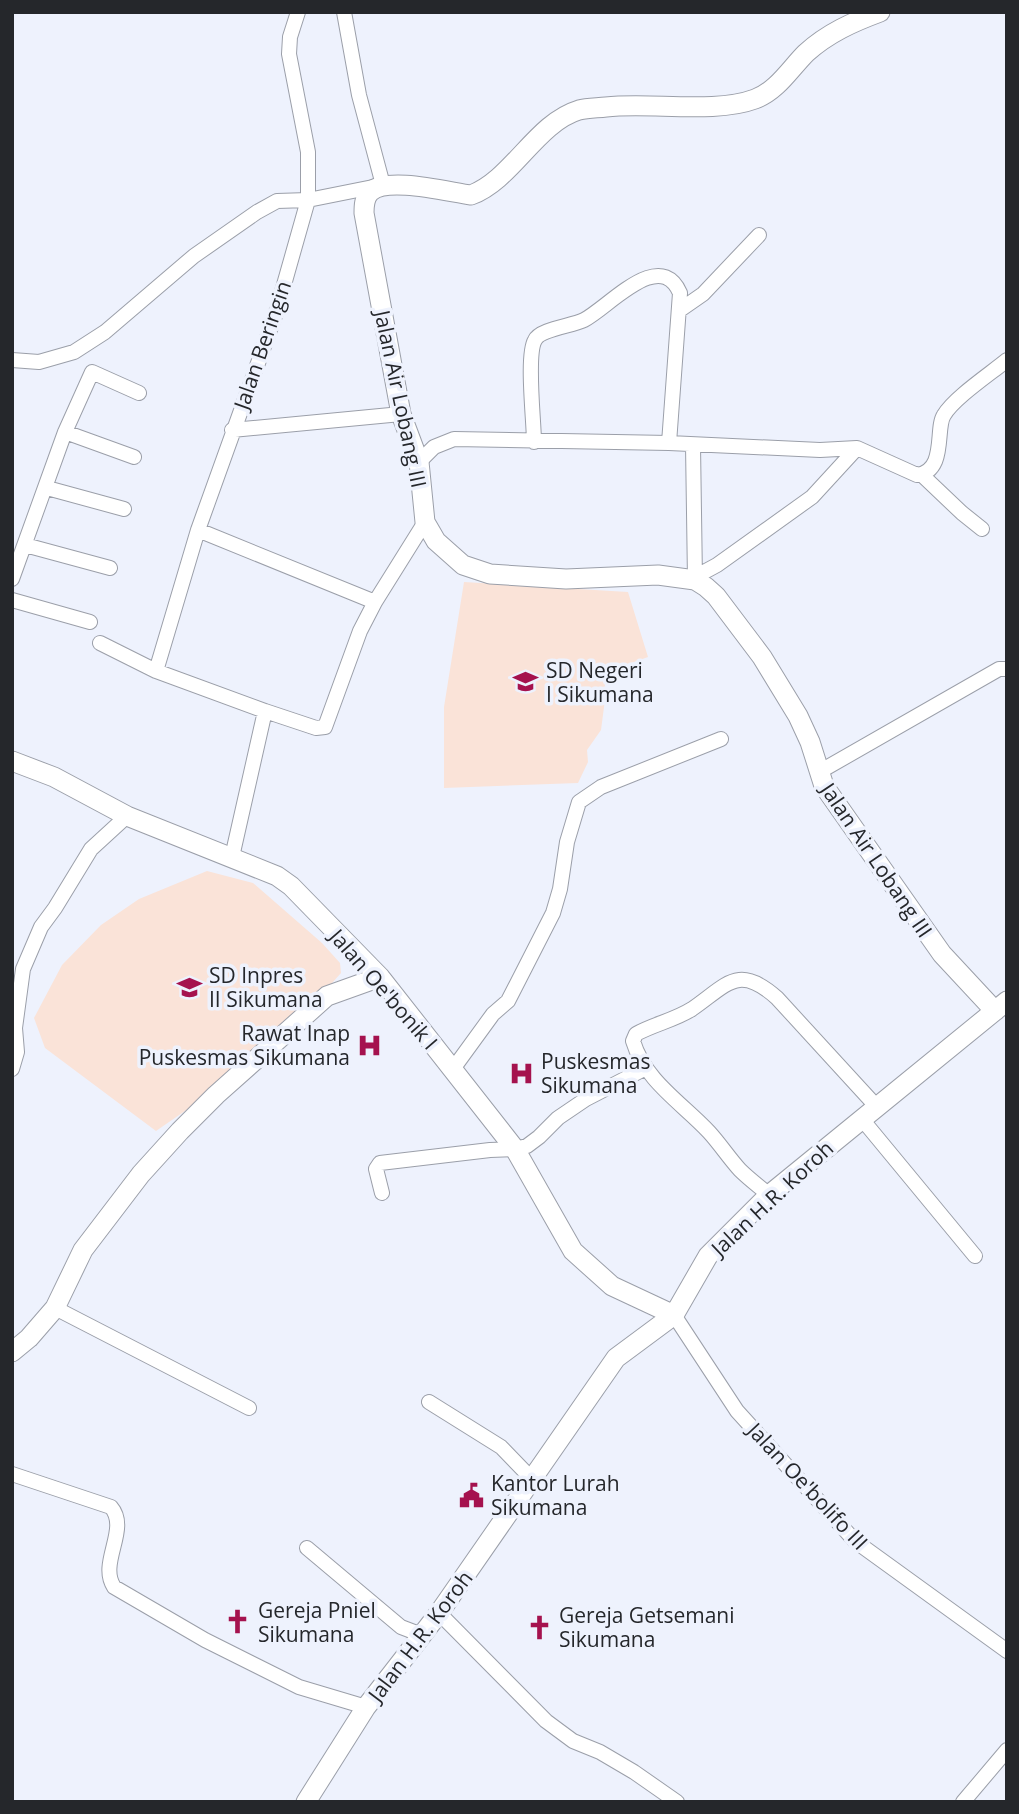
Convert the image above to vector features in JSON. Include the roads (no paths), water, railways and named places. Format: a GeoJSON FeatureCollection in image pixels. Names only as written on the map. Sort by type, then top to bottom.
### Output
{"type":"FeatureCollection","features":[{"type":"Feature","properties":{"kind":"street","name":"Jalan Beringin"},"geometry":{"type":"LineString","coordinates":[[156,671],[198,530],[276,313],[308,200],[308,152],[289,54],[292,29],[298,12]]}},
{"type":"Feature","properties":{"kind":"street"},"geometry":{"type":"LineString","coordinates":[[344,12],[359,95],[383,185]]}},
{"type":"Feature","properties":{"kind":"street"},"geometry":{"type":"LineString","coordinates":[[12,360],[39,362],[74,352],[105,332],[194,256],[277,201],[308,200],[383,185],[471,195],[490,186],[526,148],[565,117],[580,110],[620,106],[728,106],[755,99],[774,88],[807,52],[832,32],[880,12]]}},
{"type":"Feature","properties":{"kind":"street","name":"Jalan Air Lobang III"},"geometry":{"type":"LineString","coordinates":[[383,185],[370,192],[364,201],[364,213],[401,414],[419,462],[425,522]]}},
{"type":"Feature","properties":{"kind":"street"},"geometry":{"type":"LineString","coordinates":[[680,310],[703,294],[758,236]]}},
{"type":"Feature","properties":{"kind":"street"},"geometry":{"type":"LineString","coordinates":[[534,442],[533,345],[538,335],[582,321],[618,294],[655,275],[666,275],[675,282],[680,293],[669,443]]}},
{"type":"Feature","properties":{"kind":"street"},"geometry":{"type":"LineString","coordinates":[[419,462],[434,447],[454,439],[669,443],[820,450],[857,448],[922,475],[929,470],[941,445],[940,421],[948,409],[1007,360]]}},
{"type":"Feature","properties":{"kind":"street"},"geometry":{"type":"LineString","coordinates":[[12,579],[65,432],[92,372],[139,393]]}},
{"type":"Feature","properties":{"kind":"street"},"geometry":{"type":"LineString","coordinates":[[232,430],[401,414]]}},
{"type":"Feature","properties":{"kind":"street"},"geometry":{"type":"LineString","coordinates":[[65,432],[134,457]]}},
{"type":"Feature","properties":{"kind":"street"},"geometry":{"type":"LineString","coordinates":[[693,445],[694,579]]}},
{"type":"Feature","properties":{"kind":"street"},"geometry":{"type":"LineString","coordinates":[[100,643],[156,671],[316,728],[325,727],[360,631],[425,522],[448,553],[463,565],[490,574],[566,579],[658,575],[694,579],[812,497],[857,448]]}},
{"type":"Feature","properties":{"kind":"street"},"geometry":{"type":"LineString","coordinates":[[922,475],[982,529]]}},
{"type":"Feature","properties":{"kind":"street"},"geometry":{"type":"LineString","coordinates":[[47,488],[124,509]]}},
{"type":"Feature","properties":{"kind":"street"},"geometry":{"type":"LineString","coordinates":[[198,530],[375,602]]}},
{"type":"Feature","properties":{"kind":"street"},"geometry":{"type":"LineString","coordinates":[[25,545],[110,569]]}},
{"type":"Feature","properties":{"kind":"street","name":"Jalan Air Lobang III"},"geometry":{"type":"LineString","coordinates":[[694,579],[716,596],[762,657],[798,716],[810,742],[824,786],[942,954],[1001,1006]]}},
{"type":"Feature","properties":{"kind":"street"},"geometry":{"type":"LineString","coordinates":[[12,600],[90,622]]}},
{"type":"Feature","properties":{"kind":"street"},"geometry":{"type":"LineString","coordinates":[[819,772],[999,669],[1007,670]]}},
{"type":"Feature","properties":{"kind":"street"},"geometry":{"type":"LineString","coordinates":[[232,857],[265,711]]}},
{"type":"Feature","properties":{"kind":"street"},"geometry":{"type":"LineString","coordinates":[[453,1069],[493,1014],[508,1001],[553,913],[560,889],[567,842],[579,802],[601,788],[721,739]]}},
{"type":"Feature","properties":{"kind":"street","name":"Jalan Oe'bonik I"},"geometry":{"type":"LineString","coordinates":[[12,761],[54,777],[127,816],[277,876],[291,886],[380,977],[515,1149],[573,1251],[612,1286],[674,1315]]}},
{"type":"Feature","properties":{"kind":"street"},"geometry":{"type":"LineString","coordinates":[[12,1069],[17,1052],[15,1028],[23,969],[41,927],[92,849],[127,816]]}},
{"type":"Feature","properties":{"kind":"street"},"geometry":{"type":"LineString","coordinates":[[12,1352],[29,1338],[55,1308],[82,1250],[141,1174],[180,1131],[216,1095],[327,996],[380,977]]}},
{"type":"Feature","properties":{"kind":"street"},"geometry":{"type":"LineString","coordinates":[[769,1195],[741,1171],[708,1131],[667,1095],[646,1068],[633,1041],[636,1034],[682,1014],[728,982],[740,978],[764,986],[777,998],[869,1112],[975,1256]]}},
{"type":"Feature","properties":{"kind":"street","name":"Jalan H.R. Koroh"},"geometry":{"type":"LineString","coordinates":[[306,1802],[366,1707],[439,1613],[616,1358],[674,1315],[708,1256],[769,1195],[1001,1006]]}},
{"type":"Feature","properties":{"kind":"street"},"geometry":{"type":"LineString","coordinates":[[383,1193],[376,1170],[380,1163],[527,1146],[558,1118],[586,1098],[646,1068]]}},
{"type":"Feature","properties":{"kind":"street"},"geometry":{"type":"LineString","coordinates":[[55,1308],[249,1408]]}},
{"type":"Feature","properties":{"kind":"street","name":"Jalan Oe'bolifo III"},"geometry":{"type":"LineString","coordinates":[[674,1315],[737,1411],[855,1541],[1007,1651]]}},
{"type":"Feature","properties":{"kind":"street"},"geometry":{"type":"LineString","coordinates":[[429,1402],[501,1447],[531,1478]]}},
{"type":"Feature","properties":{"kind":"street"},"geometry":{"type":"LineString","coordinates":[[12,1474],[111,1507],[118,1520],[109,1575],[114,1587],[205,1640],[299,1687],[366,1707]]}},
{"type":"Feature","properties":{"kind":"street"},"geometry":{"type":"LineString","coordinates":[[307,1548],[401,1627],[422,1635]]}},
{"type":"Feature","properties":{"kind":"street"},"geometry":{"type":"LineString","coordinates":[[439,1613],[546,1721],[573,1741],[600,1752],[634,1772],[677,1802]]}},
{"type":"Feature","properties":{"kind":"street"},"geometry":{"type":"LineString","coordinates":[[962,1802],[1007,1750]]}},
{"type":"Feature","properties":{"kind":"place","name":"SD Negeri I Sikumana"},"geometry":{"type":"Point","coordinates":[526,682]}},
{"type":"Feature","properties":{"kind":"place","name":"SD Inpres II Sikumana"},"geometry":{"type":"Point","coordinates":[189,987]}},
{"type":"Feature","properties":{"kind":"place","name":"Rawat Inap Puskesmas Sikumana"},"geometry":{"type":"Point","coordinates":[370,1045]}},
{"type":"Feature","properties":{"kind":"place","name":"Puskesmas Sikumana"},"geometry":{"type":"Point","coordinates":[521,1073]}},
{"type":"Feature","properties":{"kind":"place","name":"Kantor Lurah Sikumana"},"geometry":{"type":"Point","coordinates":[471,1495]}},
{"type":"Feature","properties":{"kind":"place","name":"Gereja Pniel Sikumana"},"geometry":{"type":"Point","coordinates":[238,1622]}},
{"type":"Feature","properties":{"kind":"place","name":"Gereja Getsemani Sikumana"},"geometry":{"type":"Point","coordinates":[539,1627]}}]}
